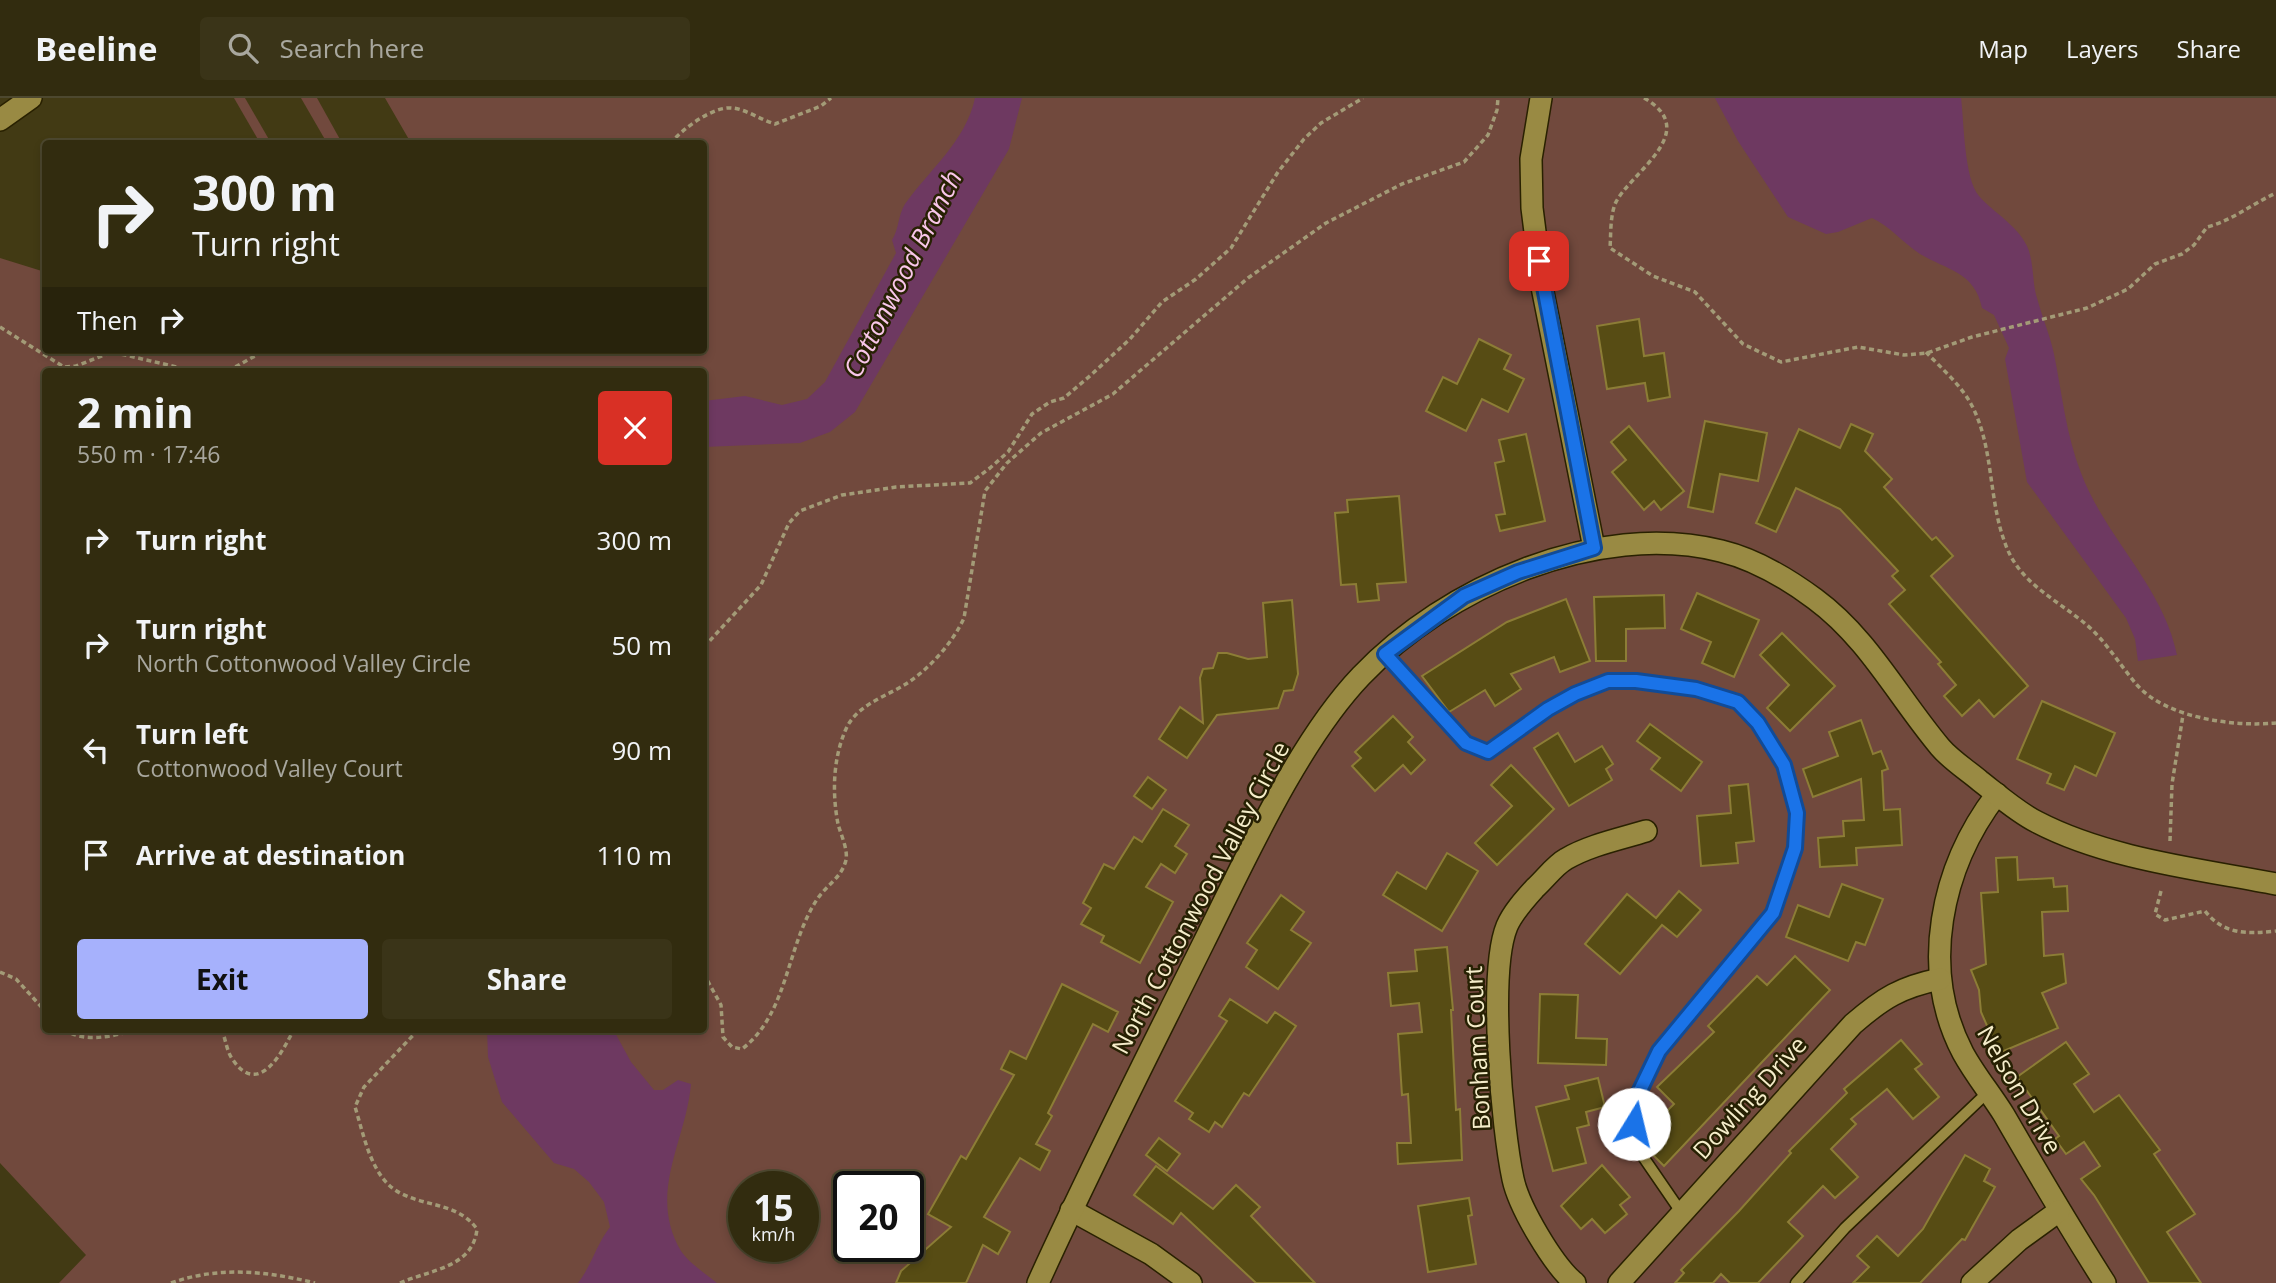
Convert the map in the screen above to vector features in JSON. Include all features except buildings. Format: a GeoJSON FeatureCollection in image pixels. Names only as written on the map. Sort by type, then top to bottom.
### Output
{"type":"FeatureCollection","features":[{"type":"Feature","properties":{"kind":"street"},"geometry":{"type":"LineString","coordinates":[[0,120],[31,98]]}},
{"type":"Feature","properties":{"kind":"street"},"geometry":{"type":"LineString","coordinates":[[1541,98],[1531,159],[1532,208],[1542,287],[1594,548]]}},
{"type":"Feature","properties":{"kind":"street","name":"North Cottonwood Valley Circle"},"geometry":{"type":"LineString","coordinates":[[1038,1283],[1070,1210],[1242,865],[1303,757],[1345,696],[1385,654],[1464,596],[1518,572],[1594,548],[1653,544],[1721,551],[1763,567],[1815,600],[1853,632],[1943,751],[2034,821],[2062,833],[2142,858],[2276,884]]}},
{"type":"Feature","properties":{"kind":"street","name":"Nelson Drive"},"geometry":{"type":"LineString","coordinates":[[1997,794],[1966,839],[1950,882],[1941,924],[1940,979],[1962,1051],[2105,1283]]}},
{"type":"Feature","properties":{"kind":"street","name":"Bonham Court"},"geometry":{"type":"LineString","coordinates":[[1575,1283],[1561,1272],[1543,1244],[1513,1182],[1503,1088],[1497,969],[1507,926],[1525,899],[1564,860],[1591,847],[1646,831]]}},
{"type":"Feature","properties":{"kind":"street","name":"Dowling Drive"},"geometry":{"type":"LineString","coordinates":[[1619,1283],[1853,1024],[1905,986],[1940,979]]}},
{"type":"Feature","properties":{"kind":"street"},"geometry":{"type":"LineString","coordinates":[[1070,1210],[1151,1254],[1191,1283]]}},
{"type":"Feature","properties":{"kind":"street"},"geometry":{"type":"LineString","coordinates":[[1972,1283],[2019,1240],[2059,1211]]}},
{"type":"Feature","properties":{"kind":"lane"},"geometry":{"type":"LineString","coordinates":[[1385,654],[1466,743],[1477,750],[1488,752],[1548,709],[1575,694],[1608,681],[1636,681],[1696,689],[1738,702],[1758,723],[1784,765],[1797,813],[1795,848],[1773,913],[1665,1043],[1634,1103],[1635,1145],[1681,1212]]}},
{"type":"Feature","properties":{"kind":"lane"},"geometry":{"type":"LineString","coordinates":[[1796,1283],[1845,1228],[1988,1093]]}},
{"type":"Feature","properties":{"kind":"path"},"geometry":{"type":"LineString","coordinates":[[673,140],[679,132],[723,108],[734,108],[775,124],[821,106],[831,98]]}},
{"type":"Feature","properties":{"kind":"path"},"geometry":{"type":"LineString","coordinates":[[707,644],[761,584],[789,523],[800,511],[842,495],[896,487],[970,483],[990,468],[1008,452],[1032,414],[1050,402],[1064,398],[1130,339],[1162,302],[1196,279],[1231,248],[1278,172],[1304,139],[1321,123],[1363,98]]}},
{"type":"Feature","properties":{"kind":"path"},"geometry":{"type":"LineString","coordinates":[[707,980],[721,1005],[723,1037],[732,1047],[742,1049],[770,1017],[800,935],[818,898],[841,872],[846,858],[838,824],[835,786],[841,743],[848,725],[871,702],[911,680],[949,644],[959,629],[964,618],[985,491],[996,477],[1041,433],[1113,394],[1248,278],[1326,223],[1402,184],[1464,162],[1488,135],[1497,110],[1498,98]]}},
{"type":"Feature","properties":{"kind":"path"},"geometry":{"type":"LineString","coordinates":[[1644,98],[1661,112],[1665,130],[1661,148],[1616,204],[1610,248],[1653,276],[1695,292],[1736,338],[1781,362],[1858,347],[1904,355],[1926,352],[2107,301],[2128,289],[2155,264],[2182,254],[2194,245],[2207,227],[2226,222],[2241,209],[2276,193]]}},
{"type":"Feature","properties":{"kind":"path"},"geometry":{"type":"LineString","coordinates":[[0,327],[42,353]]}},
{"type":"Feature","properties":{"kind":"path"},"geometry":{"type":"LineString","coordinates":[[1926,352],[1970,401],[1978,419],[2005,543],[2017,566],[2033,585],[2083,621],[2140,687],[2182,715],[2276,723]]}},
{"type":"Feature","properties":{"kind":"path"},"geometry":{"type":"LineString","coordinates":[[43,354],[64,367],[76,366],[107,354]]}},
{"type":"Feature","properties":{"kind":"path"},"geometry":{"type":"LineString","coordinates":[[121,354],[181,368]]}},
{"type":"Feature","properties":{"kind":"path"},"geometry":{"type":"LineString","coordinates":[[233,368],[258,354]]}},
{"type":"Feature","properties":{"kind":"path"},"geometry":{"type":"LineString","coordinates":[[2170,841],[2172,784],[2182,715]]}},
{"type":"Feature","properties":{"kind":"path"},"geometry":{"type":"LineString","coordinates":[[2161,891],[2155,914],[2165,920],[2205,911],[2215,924],[2232,932],[2276,931]]}},
{"type":"Feature","properties":{"kind":"path"},"geometry":{"type":"LineString","coordinates":[[0,972],[16,979],[42,1008]]}},
{"type":"Feature","properties":{"kind":"path"},"geometry":{"type":"LineString","coordinates":[[69,1033],[96,1038],[119,1033]]}},
{"type":"Feature","properties":{"kind":"path"},"geometry":{"type":"LineString","coordinates":[[222,1033],[232,1060],[240,1068],[254,1074],[263,1072],[277,1061],[292,1033]]}},
{"type":"Feature","properties":{"kind":"path"},"geometry":{"type":"LineString","coordinates":[[400,1283],[447,1269],[469,1248],[477,1228],[465,1214],[398,1192],[387,1183],[371,1158],[355,1107],[364,1087],[415,1033]]}},
{"type":"Feature","properties":{"kind":"path"},"geometry":{"type":"LineString","coordinates":[[171,1283],[200,1273],[240,1271],[278,1274],[315,1283]]}},
{"type":"Feature","properties":{"kind":"shaded area"},"geometry":{"type":"Polygon","coordinates":[[[234,98],[245,98],[269,140],[258,140],[234,98]]]}},
{"type":"Feature","properties":{"kind":"shaded area"},"geometry":{"type":"Polygon","coordinates":[[[301,98],[317,98],[340,140],[325,140],[301,98]]]}},
{"type":"Feature","properties":{"kind":"shaded area"},"geometry":{"type":"Polygon","coordinates":[[[385,98],[2276,98],[2276,1283],[59,1283],[86,1255],[0,1163],[0,258],[42,271],[42,354],[707,354],[707,140],[409,140],[385,98]]]}},
{"type":"Feature","properties":{"kind":"water","name":"Cottonwood Branch"},"geometry":{"type":"Polygon","coordinates":[[[975,98],[1022,98],[1009,149],[855,412],[830,432],[800,443],[707,447],[707,401],[745,396],[782,405],[807,399],[825,382],[896,253],[892,240],[905,204],[946,154],[970,114],[975,98]]]}},
{"type":"Feature","properties":{"kind":"water"},"geometry":{"type":"Polygon","coordinates":[[[1715,98],[1961,98],[1968,164],[1974,188],[2017,232],[2029,252],[2035,292],[2052,347],[2068,429],[2081,473],[2104,519],[2159,606],[2177,655],[2138,661],[2135,639],[2126,618],[2027,482],[2005,359],[2009,348],[1994,315],[1982,308],[1973,287],[1959,274],[1920,254],[1885,225],[1872,218],[1826,234],[1788,217],[1738,141],[1715,98]]]}},
{"type":"Feature","properties":{"kind":"water"},"geometry":{"type":"Polygon","coordinates":[[[487,1033],[615,1033],[631,1062],[654,1090],[663,1090],[678,1080],[691,1084],[671,1168],[668,1209],[671,1230],[681,1251],[717,1283],[578,1283],[610,1227],[604,1202],[589,1182],[574,1169],[554,1163],[502,1102],[488,1057],[487,1033]]]}},
{"type":"Feature","properties":{"kind":"route"},"geometry":{"type":"LineString","coordinates":[[1539,261],[1594,548],[1518,572],[1464,596],[1385,654],[1466,743],[1477,750],[1488,752],[1548,709],[1575,694],[1608,681],[1636,681],[1696,689],[1738,702],[1758,723],[1784,765],[1797,813],[1795,848],[1773,913],[1724,975],[1676,1027],[1659,1051],[1634,1103],[1634,1124]]}}]}
